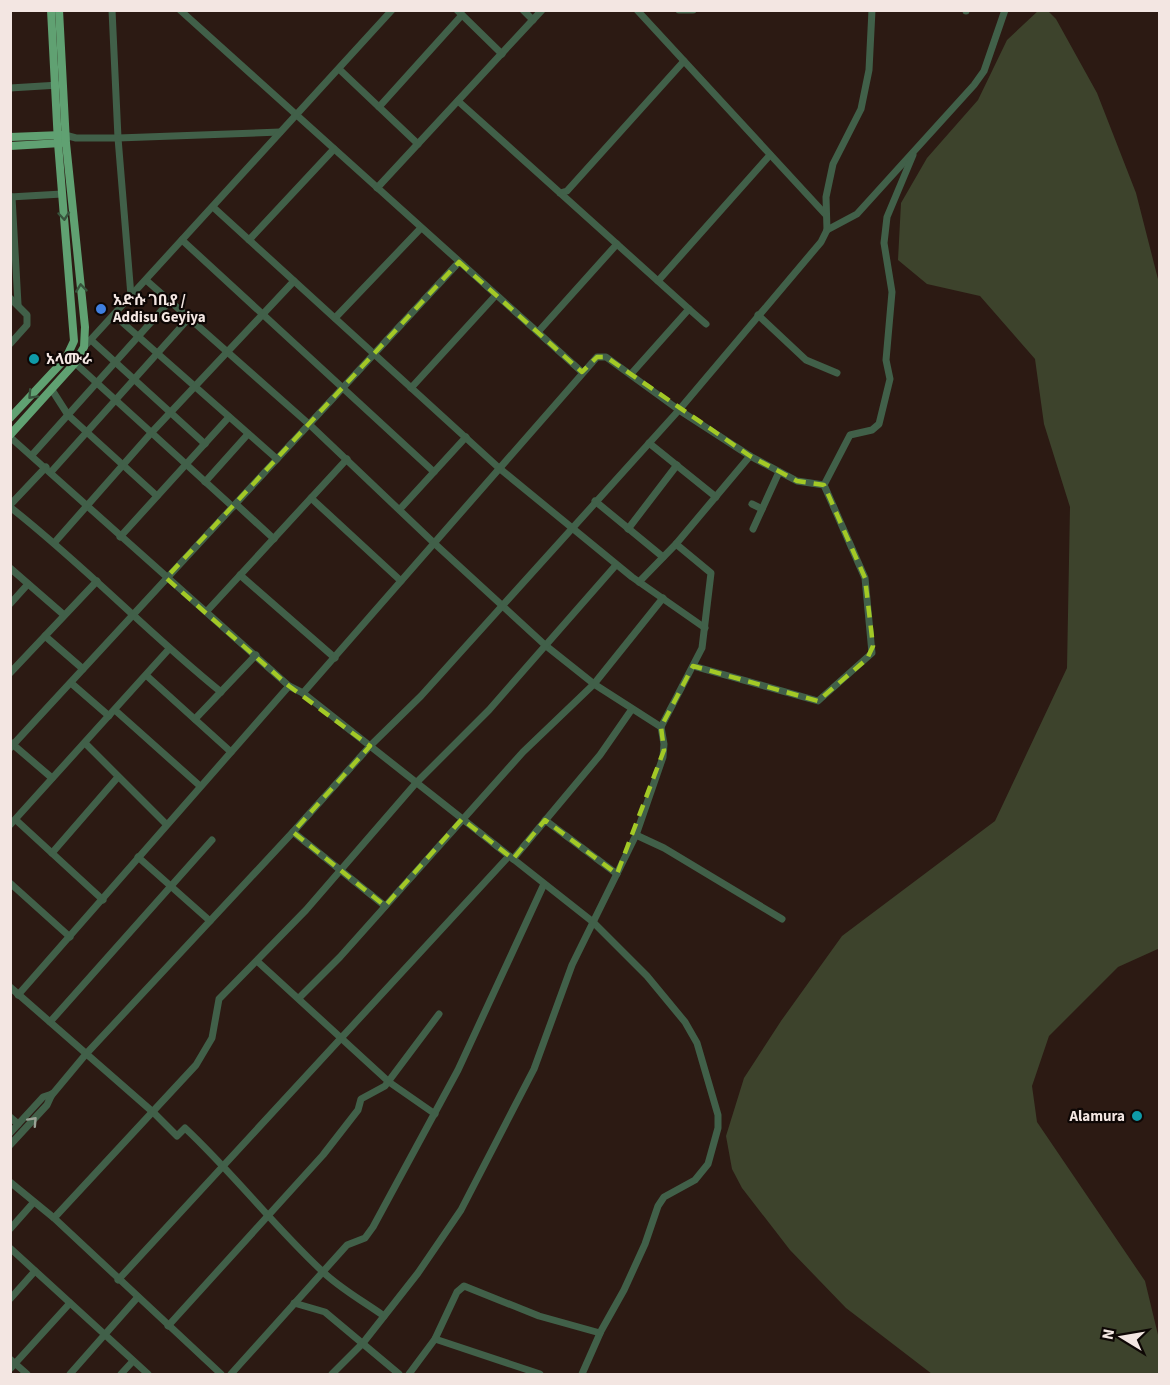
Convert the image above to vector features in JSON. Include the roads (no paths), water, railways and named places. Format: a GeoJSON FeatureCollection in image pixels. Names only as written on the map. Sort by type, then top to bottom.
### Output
{"type":"FeatureCollection","features":[{"type":"Feature","properties":{"kind":"main road"},"geometry":{"type":"LineString","coordinates":[[51,10],[59,85]]}},
{"type":"Feature","properties":{"kind":"main road"},"geometry":{"type":"LineString","coordinates":[[10,418],[66,358],[74,341],[62,194],[59,10]]}},
{"type":"Feature","properties":{"kind":"main road"},"geometry":{"type":"LineString","coordinates":[[10,137],[61,139]]}},
{"type":"Feature","properties":{"kind":"main road"},"geometry":{"type":"LineString","coordinates":[[10,146],[61,139]]}},
{"type":"Feature","properties":{"kind":"main road"},"geometry":{"type":"LineString","coordinates":[[10,436],[75,363],[88,343],[61,139]]}},
{"type":"Feature","properties":{"kind":"street"},"geometry":{"type":"LineString","coordinates":[[112,10],[118,138],[131,296]]}},
{"type":"Feature","properties":{"kind":"street"},"geometry":{"type":"LineString","coordinates":[[180,10],[582,372]]}},
{"type":"Feature","properties":{"kind":"street"},"geometry":{"type":"LineString","coordinates":[[205,444],[116,362],[88,343],[392,10]]}},
{"type":"Feature","properties":{"kind":"street"},"geometry":{"type":"LineString","coordinates":[[523,10],[533,20]]}},
{"type":"Feature","properties":{"kind":"street"},"geometry":{"type":"LineString","coordinates":[[377,188],[542,10]]}},
{"type":"Feature","properties":{"kind":"street"},"geometry":{"type":"LineString","coordinates":[[637,10],[826,215]]}},
{"type":"Feature","properties":{"kind":"street"},"geometry":{"type":"LineString","coordinates":[[679,10],[693,10]]}},
{"type":"Feature","properties":{"kind":"street"},"geometry":{"type":"LineString","coordinates":[[10,1145],[47,1105],[51,1096],[86,1054],[370,746],[421,696],[570,528],[679,410],[820,242],[826,230],[826,197],[833,164],[861,109],[869,70],[872,10]]}},
{"type":"Feature","properties":{"kind":"street"},"geometry":{"type":"LineString","coordinates":[[826,230],[858,214],[974,85],[984,70],[1005,10]]}},
{"type":"Feature","properties":{"kind":"street"},"geometry":{"type":"LineString","coordinates":[[379,107],[459,13],[502,54]]}},
{"type":"Feature","properties":{"kind":"street"},"geometry":{"type":"LineString","coordinates":[[560,193],[567,191],[684,61]]}},
{"type":"Feature","properties":{"kind":"street"},"geometry":{"type":"LineString","coordinates":[[339,69],[418,144]]}},
{"type":"Feature","properties":{"kind":"street"},"geometry":{"type":"LineString","coordinates":[[10,88],[59,85]]}},
{"type":"Feature","properties":{"kind":"street"},"geometry":{"type":"LineString","coordinates":[[458,101],[706,324]]}},
{"type":"Feature","properties":{"kind":"street"},"geometry":{"type":"LineString","coordinates":[[61,139],[280,132]]}},
{"type":"Feature","properties":{"kind":"street"},"geometry":{"type":"LineString","coordinates":[[249,240],[334,149]]}},
{"type":"Feature","properties":{"kind":"street"},"geometry":{"type":"LineString","coordinates":[[658,281],[770,155]]}},
{"type":"Feature","properties":{"kind":"street"},"geometry":{"type":"LineString","coordinates":[[824,484],[850,435],[872,430],[880,418],[890,379],[886,360],[892,292],[884,243],[887,216],[913,155]]}},
{"type":"Feature","properties":{"kind":"street"},"geometry":{"type":"LineString","coordinates":[[18,304],[11,197],[62,194]]}},
{"type":"Feature","properties":{"kind":"street"},"geometry":{"type":"LineString","coordinates":[[213,207],[499,468],[616,565],[705,628]]}},
{"type":"Feature","properties":{"kind":"street"},"geometry":{"type":"LineString","coordinates":[[335,318],[421,228]]}},
{"type":"Feature","properties":{"kind":"street"},"geometry":{"type":"LineString","coordinates":[[182,240],[434,472]]}},
{"type":"Feature","properties":{"kind":"street"},"geometry":{"type":"LineString","coordinates":[[538,332],[617,244]]}},
{"type":"Feature","properties":{"kind":"street"},"geometry":{"type":"LineString","coordinates":[[52,778],[12,745],[459,262]]}},
{"type":"Feature","properties":{"kind":"street"},"geometry":{"type":"LineString","coordinates":[[146,280],[310,424],[545,645],[594,684],[661,727]]}},
{"type":"Feature","properties":{"kind":"street"},"geometry":{"type":"LineString","coordinates":[[55,542],[152,432],[294,281]]}},
{"type":"Feature","properties":{"kind":"street"},"geometry":{"type":"LineString","coordinates":[[411,388],[496,295]]}},
{"type":"Feature","properties":{"kind":"street"},"geometry":{"type":"LineString","coordinates":[[10,298],[18,304],[27,315],[28,320],[10,344]]}},
{"type":"Feature","properties":{"kind":"street"},"geometry":{"type":"LineString","coordinates":[[32,455],[170,301]]}},
{"type":"Feature","properties":{"kind":"street"},"geometry":{"type":"LineString","coordinates":[[631,374],[689,309]]}},
{"type":"Feature","properties":{"kind":"street"},"geometry":{"type":"LineString","coordinates":[[114,315],[277,459]]}},
{"type":"Feature","properties":{"kind":"street"},"geometry":{"type":"LineString","coordinates":[[758,315],[806,360],[837,373]]}},
{"type":"Feature","properties":{"kind":"street"},"geometry":{"type":"LineString","coordinates":[[189,318],[87,432],[10,506],[55,542],[169,650],[221,692]]}},
{"type":"Feature","properties":{"kind":"street"},"geometry":{"type":"LineString","coordinates":[[303,693],[582,372],[602,356],[750,456],[797,481],[824,484]]}},
{"type":"Feature","properties":{"kind":"street"},"geometry":{"type":"LineString","coordinates":[[75,363],[205,482],[274,539]]}},
{"type":"Feature","properties":{"kind":"street"},"geometry":{"type":"LineString","coordinates":[[52,390],[68,415],[157,496]]}},
{"type":"Feature","properties":{"kind":"street"},"geometry":{"type":"LineString","coordinates":[[120,537],[230,417]]}},
{"type":"Feature","properties":{"kind":"street"},"geometry":{"type":"LineString","coordinates":[[205,482],[248,434]]}},
{"type":"Feature","properties":{"kind":"street"},"geometry":{"type":"LineString","coordinates":[[10,436],[290,687],[303,693],[593,922],[646,976],[684,1022],[696,1043],[718,1115],[718,1128],[708,1164],[694,1180],[664,1197],[658,1206],[645,1244],[582,1374]]}},
{"type":"Feature","properties":{"kind":"street"},"geometry":{"type":"LineString","coordinates":[[400,510],[466,437]]}},
{"type":"Feature","properties":{"kind":"street"},"geometry":{"type":"LineString","coordinates":[[649,442],[716,496]]}},
{"type":"Feature","properties":{"kind":"street"},"geometry":{"type":"LineString","coordinates":[[639,582],[676,544],[750,456]]}},
{"type":"Feature","properties":{"kind":"street"},"geometry":{"type":"LineString","coordinates":[[207,611],[347,459]]}},
{"type":"Feature","properties":{"kind":"street"},"geometry":{"type":"LineString","coordinates":[[628,529],[677,465]]}},
{"type":"Feature","properties":{"kind":"street"},"geometry":{"type":"LineString","coordinates":[[753,529],[779,472]]}},
{"type":"Feature","properties":{"kind":"street"},"geometry":{"type":"LineString","coordinates":[[693,666],[818,701],[867,659],[873,646],[867,619],[867,586],[824,484]]}},
{"type":"Feature","properties":{"kind":"street"},"geometry":{"type":"LineString","coordinates":[[311,498],[401,581]]}},
{"type":"Feature","properties":{"kind":"street"},"geometry":{"type":"LineString","coordinates":[[595,501],[663,557]]}},
{"type":"Feature","properties":{"kind":"street"},"geometry":{"type":"LineString","coordinates":[[752,504],[762,509]]}},
{"type":"Feature","properties":{"kind":"street"},"geometry":{"type":"LineString","coordinates":[[332,1374],[363,1343],[461,1210],[534,1069],[572,965],[636,834],[663,757],[664,744],[661,727],[702,648],[705,628],[711,573],[676,544]]}},
{"type":"Feature","properties":{"kind":"street"},"geometry":{"type":"LineString","coordinates":[[54,1218],[154,1113],[204,1054],[215,1030],[219,999],[341,870],[416,783],[489,710],[616,565]]}},
{"type":"Feature","properties":{"kind":"street"},"geometry":{"type":"LineString","coordinates":[[10,568],[64,615]]}},
{"type":"Feature","properties":{"kind":"street"},"geometry":{"type":"LineString","coordinates":[[240,575],[334,658]]}},
{"type":"Feature","properties":{"kind":"street"},"geometry":{"type":"LineString","coordinates":[[10,673],[97,581]]}},
{"type":"Feature","properties":{"kind":"street"},"geometry":{"type":"LineString","coordinates":[[10,604],[28,584]]}},
{"type":"Feature","properties":{"kind":"street"},"geometry":{"type":"LineString","coordinates":[[299,998],[523,752],[594,684],[663,598]]}},
{"type":"Feature","properties":{"kind":"street"},"geometry":{"type":"LineString","coordinates":[[45,636],[83,669]]}},
{"type":"Feature","properties":{"kind":"street"},"geometry":{"type":"LineString","coordinates":[[103,900],[52,853],[13,823],[169,650]]}},
{"type":"Feature","properties":{"kind":"street"},"geometry":{"type":"LineString","coordinates":[[195,719],[256,655]]}},
{"type":"Feature","properties":{"kind":"street"},"geometry":{"type":"LineString","coordinates":[[147,676],[231,752]]}},
{"type":"Feature","properties":{"kind":"street"},"geometry":{"type":"LineString","coordinates":[[71,683],[109,716]]}},
{"type":"Feature","properties":{"kind":"street"},"geometry":{"type":"LineString","coordinates":[[18,995],[103,900],[166,824],[290,687]]}},
{"type":"Feature","properties":{"kind":"street"},"geometry":{"type":"LineString","coordinates":[[118,1280],[511,858],[600,755],[632,709]]}},
{"type":"Feature","properties":{"kind":"street"},"geometry":{"type":"LineString","coordinates":[[116,711],[200,786]]}},
{"type":"Feature","properties":{"kind":"street"},"geometry":{"type":"LineString","coordinates":[[85,743],[166,824]]}},
{"type":"Feature","properties":{"kind":"street"},"geometry":{"type":"LineString","coordinates":[[52,853],[118,777]]}},
{"type":"Feature","properties":{"kind":"street"},"geometry":{"type":"LineString","coordinates":[[545,820],[617,873]]}},
{"type":"Feature","properties":{"kind":"street"},"geometry":{"type":"LineString","coordinates":[[293,832],[385,906]]}},
{"type":"Feature","properties":{"kind":"street"},"geometry":{"type":"LineString","coordinates":[[636,834],[664,848],[782,919]]}},
{"type":"Feature","properties":{"kind":"street"},"geometry":{"type":"LineString","coordinates":[[50,1022],[212,840]]}},
{"type":"Feature","properties":{"kind":"street"},"geometry":{"type":"LineString","coordinates":[[138,857],[210,921]]}},
{"type":"Feature","properties":{"kind":"street"},"geometry":{"type":"LineString","coordinates":[[10,883],[70,937]]}},
{"type":"Feature","properties":{"kind":"street"},"geometry":{"type":"LineString","coordinates":[[231,1374],[347,1245],[365,1238],[458,1070],[544,884]]}},
{"type":"Feature","properties":{"kind":"street"},"geometry":{"type":"LineString","coordinates":[[257,961],[389,1082],[435,1114]]}},
{"type":"Feature","properties":{"kind":"street"},"geometry":{"type":"LineString","coordinates":[[10,987],[154,1113],[177,1136],[185,1128],[224,1165],[266,1216],[323,1272],[384,1316]]}},
{"type":"Feature","properties":{"kind":"street"},"geometry":{"type":"LineString","coordinates":[[168,1326],[341,1134],[358,1110],[361,1099],[378,1092],[389,1082],[439,1014]]}},
{"type":"Feature","properties":{"kind":"street"},"geometry":{"type":"LineString","coordinates":[[10,1133],[43,1098],[51,1096]]}},
{"type":"Feature","properties":{"kind":"street"},"geometry":{"type":"LineString","coordinates":[[10,1117],[18,1124]]}},
{"type":"Feature","properties":{"kind":"street"},"geometry":{"type":"LineString","coordinates":[[10,1182],[54,1218],[137,1298],[222,1374]]}},
{"type":"Feature","properties":{"kind":"street"},"geometry":{"type":"LineString","coordinates":[[10,1229],[33,1203]]}},
{"type":"Feature","properties":{"kind":"street"},"geometry":{"type":"LineString","coordinates":[[10,1248],[148,1374]]}},
{"type":"Feature","properties":{"kind":"street"},"geometry":{"type":"LineString","coordinates":[[10,1299],[35,1271]]}},
{"type":"Feature","properties":{"kind":"street"},"geometry":{"type":"LineString","coordinates":[[410,1374],[435,1339],[457,1292],[466,1286],[538,1316],[600,1333]]}},
{"type":"Feature","properties":{"kind":"street"},"geometry":{"type":"LineString","coordinates":[[70,1374],[137,1298]]}},
{"type":"Feature","properties":{"kind":"street"},"geometry":{"type":"LineString","coordinates":[[27,1374],[12,1364],[70,1303]]}},
{"type":"Feature","properties":{"kind":"street"},"geometry":{"type":"LineString","coordinates":[[294,1303],[325,1312],[399,1374]]}},
{"type":"Feature","properties":{"kind":"street"},"geometry":{"type":"LineString","coordinates":[[435,1339],[540,1374]]}},
{"type":"Feature","properties":{"kind":"street"},"geometry":{"type":"LineString","coordinates":[[121,1374],[133,1361]]}},
{"type":"Feature","properties":{"kind":"place","name":"አድሱ ገቢያ / Addisu Geyiya"},"geometry":{"type":"Point","coordinates":[101,309]}},
{"type":"Feature","properties":{"kind":"place","name":"አላሙራ"},"geometry":{"type":"Point","coordinates":[34,359]}},
{"type":"Feature","properties":{"kind":"place","name":"Alamura"},"geometry":{"type":"Point","coordinates":[1137,1116]}}]}
